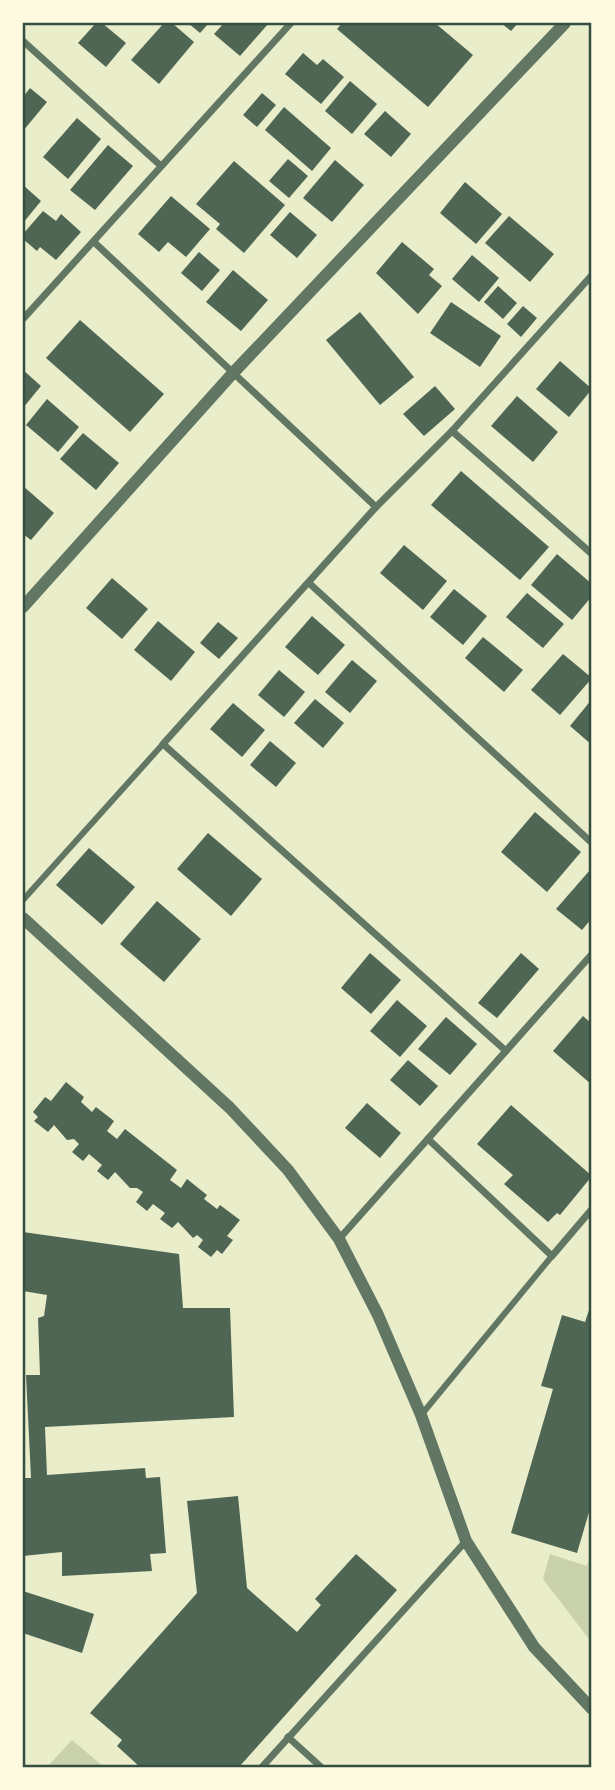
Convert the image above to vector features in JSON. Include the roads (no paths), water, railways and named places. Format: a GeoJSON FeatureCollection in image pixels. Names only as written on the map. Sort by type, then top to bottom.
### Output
{"type":"FeatureCollection","features":[{"type":"Feature","properties":{"kind":"street"},"geometry":{"type":"LineString","coordinates":[[23,319],[291,23]]}},
{"type":"Feature","properties":{"kind":"street"},"geometry":{"type":"LineString","coordinates":[[23,607],[233,373],[565,23]]}},
{"type":"Feature","properties":{"kind":"street"},"geometry":{"type":"LineString","coordinates":[[23,41],[161,166]]}},
{"type":"Feature","properties":{"kind":"street"},"geometry":{"type":"LineString","coordinates":[[94,242],[376,507]]}},
{"type":"Feature","properties":{"kind":"street"},"geometry":{"type":"LineString","coordinates":[[23,900],[376,507],[452,430],[592,275]]}},
{"type":"Feature","properties":{"kind":"street"},"geometry":{"type":"LineString","coordinates":[[452,430],[592,554]]}},
{"type":"Feature","properties":{"kind":"street"},"geometry":{"type":"LineString","coordinates":[[309,583],[592,843]]}},
{"type":"Feature","properties":{"kind":"street"},"geometry":{"type":"LineString","coordinates":[[163,744],[506,1051]]}},
{"type":"Feature","properties":{"kind":"street"},"geometry":{"type":"LineString","coordinates":[[23,918],[230,1108],[288,1170],[339,1239],[378,1315],[421,1415],[466,1541],[534,1647],[592,1709]]}},
{"type":"Feature","properties":{"kind":"street"},"geometry":{"type":"LineString","coordinates":[[339,1239],[592,954]]}},
{"type":"Feature","properties":{"kind":"street"},"geometry":{"type":"LineString","coordinates":[[428,1139],[551,1256]]}},
{"type":"Feature","properties":{"kind":"street"},"geometry":{"type":"LineString","coordinates":[[421,1415],[592,1209]]}},
{"type":"Feature","properties":{"kind":"street"},"geometry":{"type":"LineString","coordinates":[[262,1767],[466,1541]]}},
{"type":"Feature","properties":{"kind":"street"},"geometry":{"type":"LineString","coordinates":[[288,1737],[321,1767]]}}]}
